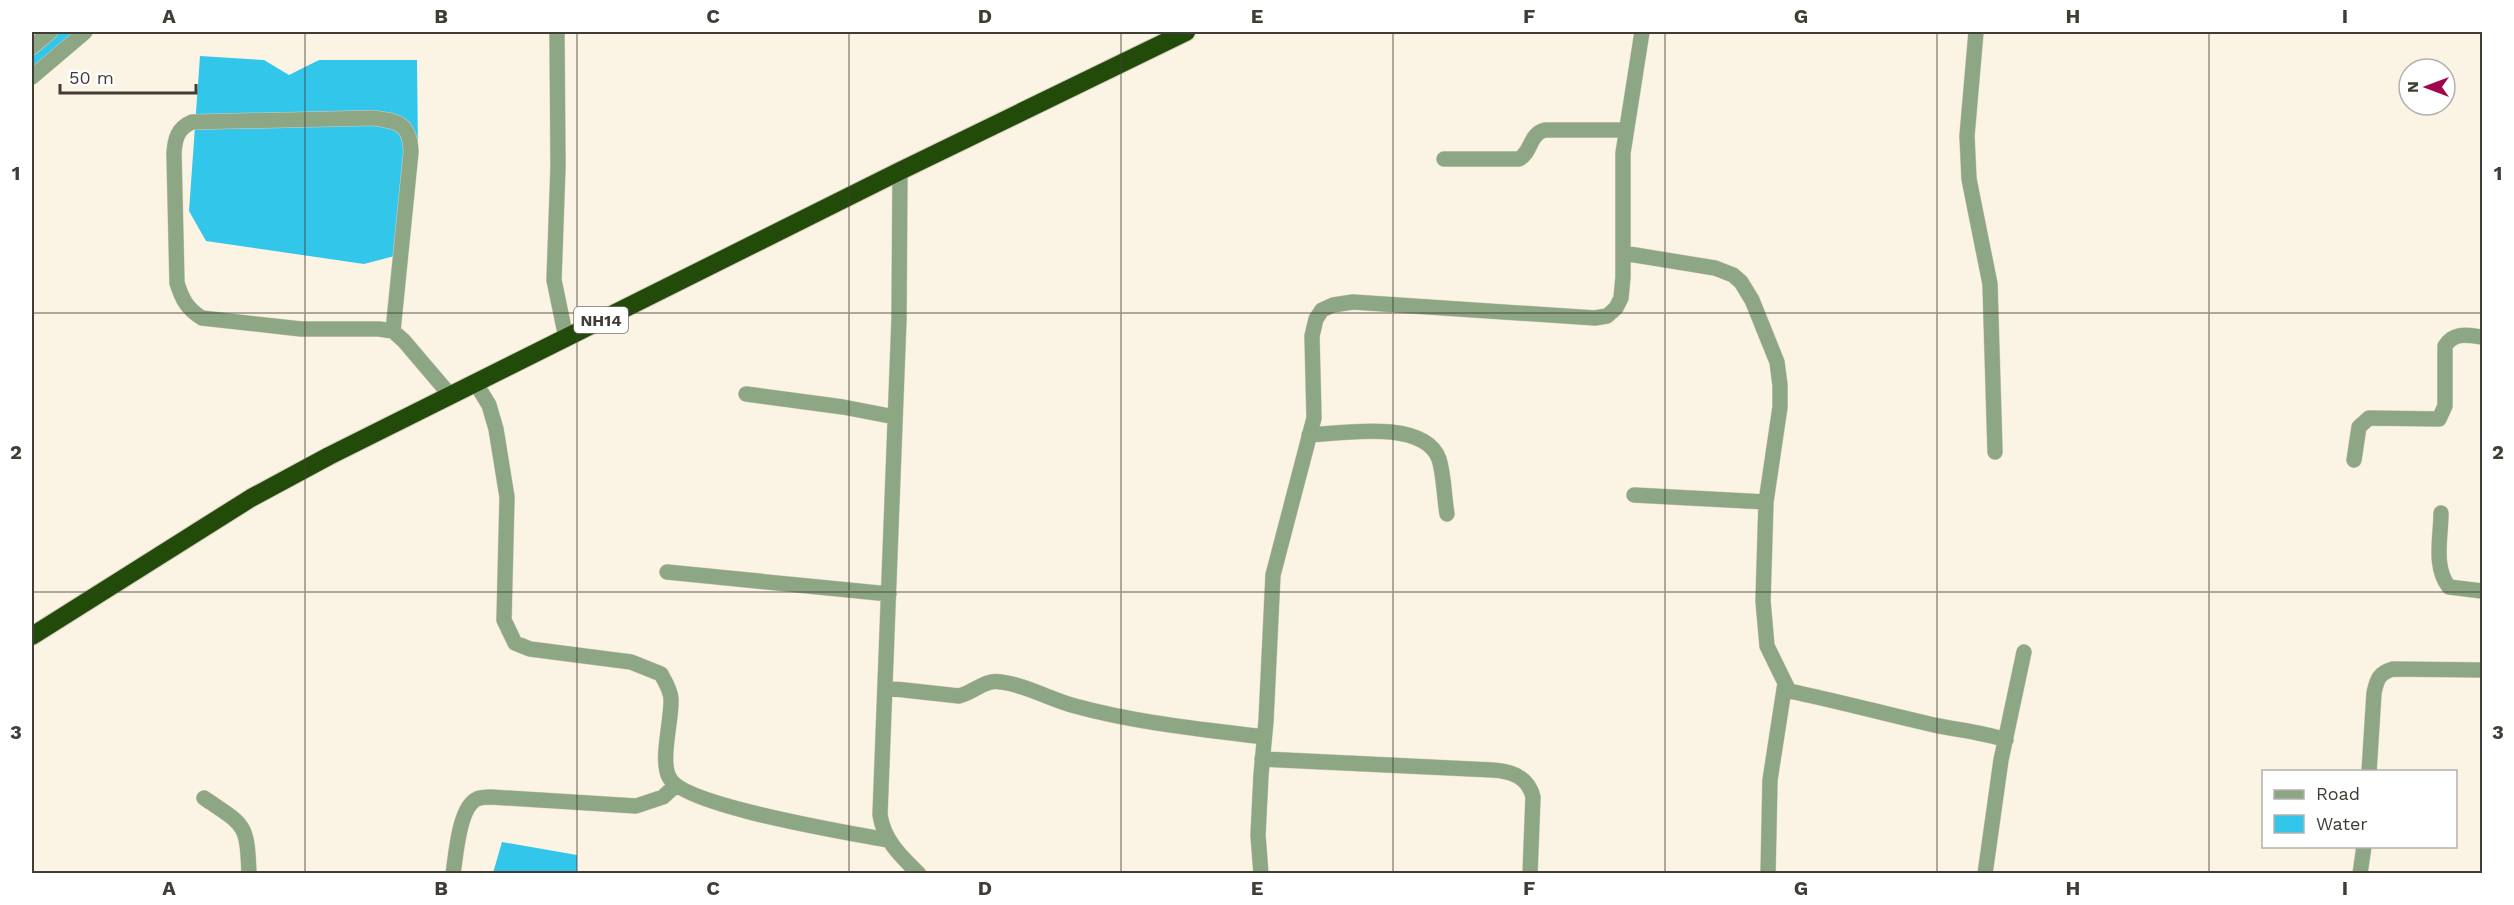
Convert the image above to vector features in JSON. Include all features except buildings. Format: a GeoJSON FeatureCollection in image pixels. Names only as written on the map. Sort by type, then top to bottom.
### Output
{"type":"FeatureCollection","features":[{"type":"Feature","properties":{"kind":"highway","name":"NH14"},"geometry":{"type":"LineString","coordinates":[[32,636],[251,498],[475,382],[1186,32]]}},
{"type":"Feature","properties":{"kind":"street"},"geometry":{"type":"LineString","coordinates":[[32,47],[50,32]]}},
{"type":"Feature","properties":{"kind":"street"},"geometry":{"type":"LineString","coordinates":[[32,77],[85,32]]}},
{"type":"Feature","properties":{"kind":"street"},"geometry":{"type":"LineString","coordinates":[[557,32],[558,167],[554,280],[566,338]]}},
{"type":"Feature","properties":{"kind":"street"},"geometry":{"type":"LineString","coordinates":[[1261,873],[1258,835],[1273,575],[1315,404],[1312,336],[1316,319],[1322,310],[1333,305],[1353,302],[1595,318],[1607,316],[1617,309],[1621,298],[1622,177],[1626,130],[1642,32]]}},
{"type":"Feature","properties":{"kind":"street"},"geometry":{"type":"LineString","coordinates":[[1976,32],[1967,136],[1971,186],[1990,284],[1995,452]]}},
{"type":"Feature","properties":{"kind":"street"},"geometry":{"type":"LineString","coordinates":[[393,331],[411,152],[410,137],[403,125],[373,118],[192,122],[183,126],[178,134],[174,153],[177,283],[181,297],[190,310],[202,318],[301,329],[393,331],[450,395]]}},
{"type":"Feature","properties":{"kind":"street"},"geometry":{"type":"LineString","coordinates":[[1444,159],[1519,159],[1524,157],[1535,135],[1545,130],[1626,130]]}},
{"type":"Feature","properties":{"kind":"street"},"geometry":{"type":"LineString","coordinates":[[900,171],[899,320],[886,688],[879,815],[887,840],[919,873]]}},
{"type":"Feature","properties":{"kind":"street"},"geometry":{"type":"LineString","coordinates":[[1623,253],[1715,268],[1733,275],[1742,282],[1752,300],[1776,362],[1780,385],[1780,407],[1766,502],[1764,634],[1767,646],[1789,691],[1852,703],[1935,725],[1982,732],[2006,740]]}},
{"type":"Feature","properties":{"kind":"street"},"geometry":{"type":"LineString","coordinates":[[2354,460],[2359,427],[2369,418],[2439,418],[2444,413],[2445,406],[2445,346],[2457,335],[2482,337]]}},
{"type":"Feature","properties":{"kind":"street"},"geometry":{"type":"LineString","coordinates":[[475,382],[489,405],[496,429],[507,497],[504,620],[515,643],[530,649],[631,662],[661,674],[671,697],[667,761],[668,776],[675,786],[689,793],[760,815],[887,840]]}},
{"type":"Feature","properties":{"kind":"street"},"geometry":{"type":"LineString","coordinates":[[746,394],[843,407],[895,417]]}},
{"type":"Feature","properties":{"kind":"street"},"geometry":{"type":"LineString","coordinates":[[1309,435],[1395,432],[1416,437],[1431,445],[1439,459],[1447,514]]}},
{"type":"Feature","properties":{"kind":"street"},"geometry":{"type":"LineString","coordinates":[[1634,495],[1766,502]]}},
{"type":"Feature","properties":{"kind":"street"},"geometry":{"type":"LineString","coordinates":[[2441,513],[2440,569],[2444,580],[2450,587],[2482,591]]}},
{"type":"Feature","properties":{"kind":"street"},"geometry":{"type":"LineString","coordinates":[[667,572],[889,594]]}},
{"type":"Feature","properties":{"kind":"street"},"geometry":{"type":"LineString","coordinates":[[1986,873],[2006,740],[2024,652]]}},
{"type":"Feature","properties":{"kind":"street"},"geometry":{"type":"LineString","coordinates":[[2369,770],[2374,693],[2377,680],[2382,672],[2393,669],[2482,670]]}},
{"type":"Feature","properties":{"kind":"street"},"geometry":{"type":"LineString","coordinates":[[886,688],[959,696],[988,682],[1002,681],[1074,706],[1134,720],[1264,737]]}},
{"type":"Feature","properties":{"kind":"street"},"geometry":{"type":"LineString","coordinates":[[1768,873],[1770,780],[1785,683]]}},
{"type":"Feature","properties":{"kind":"street"},"geometry":{"type":"LineString","coordinates":[[1262,759],[1508,771],[1519,776],[1530,786],[1533,797],[1530,873]]}},
{"type":"Feature","properties":{"kind":"street"},"geometry":{"type":"LineString","coordinates":[[453,873],[463,820],[468,807],[477,799],[491,796],[636,806],[663,797],[675,786]]}},
{"type":"Feature","properties":{"kind":"street"},"geometry":{"type":"LineString","coordinates":[[204,798],[237,820],[243,829],[248,839],[249,873]]}},
{"type":"Feature","properties":{"kind":"street"},"geometry":{"type":"LineString","coordinates":[[2360,873],[2364,848]]}},
{"type":"Feature","properties":{"kind":"water"},"geometry":{"type":"Polygon","coordinates":[[[200,56],[264,60],[289,75],[319,60],[417,60],[418,151],[406,253],[364,264],[206,241],[189,211],[200,56]]]}},
{"type":"Feature","properties":{"kind":"water"},"geometry":{"type":"Polygon","coordinates":[[[502,842],[577,855],[577,873],[493,873],[502,842]]]}},
{"type":"Feature","properties":{"kind":"waterway"},"geometry":{"type":"LineString","coordinates":[[32,59],[62,32]]}}]}
